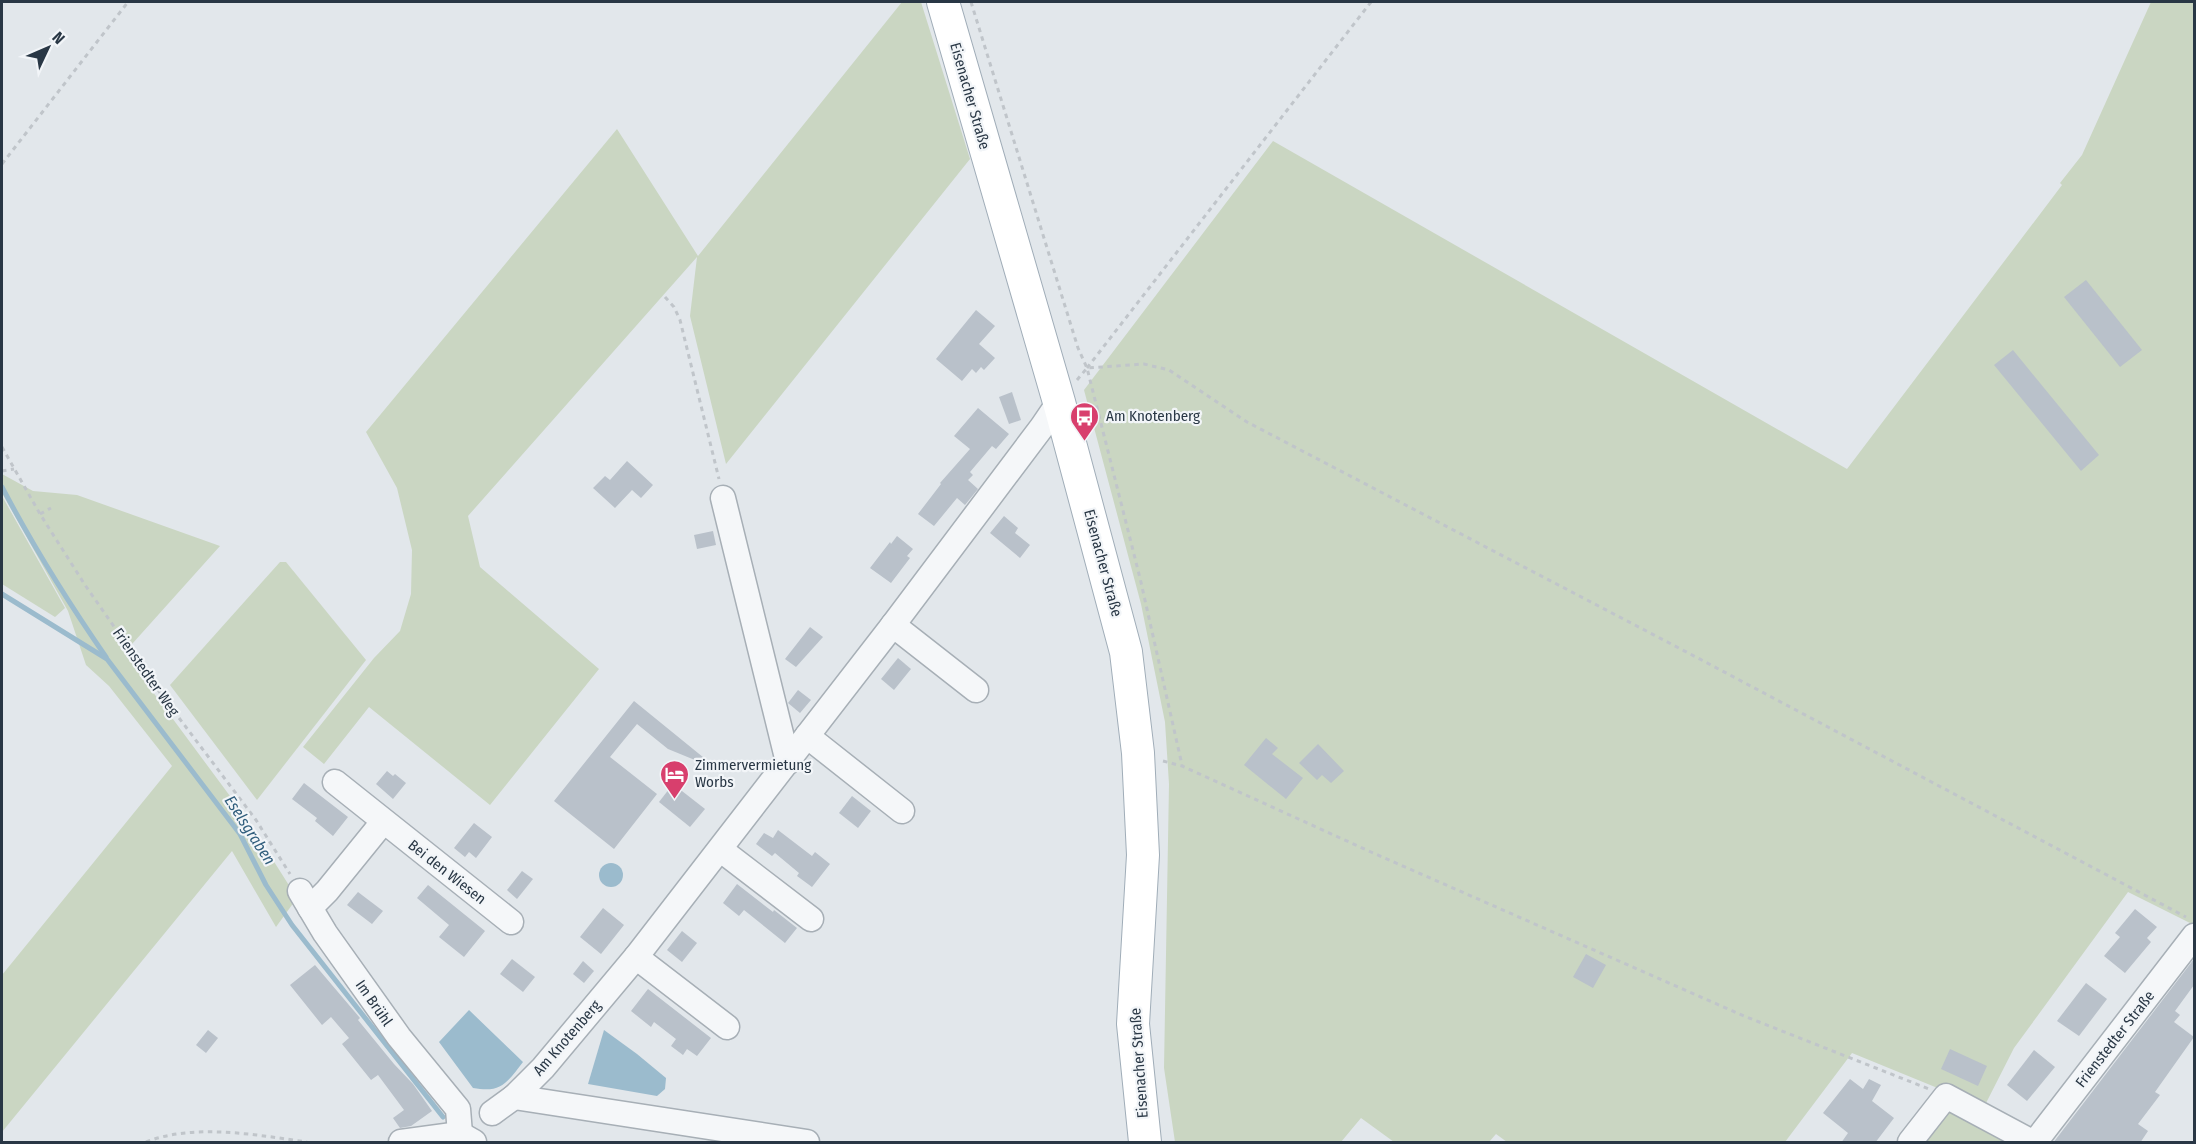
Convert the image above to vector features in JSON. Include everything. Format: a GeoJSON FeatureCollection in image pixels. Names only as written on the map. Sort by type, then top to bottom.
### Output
{"type":"FeatureCollection","features":[{"type":"Feature","properties":{"kind":"main road","name":"Eisenacher Straße"},"geometry":{"type":"LineString","coordinates":[[943,2],[1059,402],[1107,574],[1126,652],[1138,753],[1143,855],[1133,1024],[1145,1143]]}},
{"type":"Feature","properties":{"kind":"street","name":"Am Knotenberg"},"geometry":{"type":"LineString","coordinates":[[492,1113],[514,1097],[543,1068],[636,957],[894,625],[1059,402]]}},
{"type":"Feature","properties":{"kind":"street"},"geometry":{"type":"LineString","coordinates":[[723,498],[788,762]]}},
{"type":"Feature","properties":{"kind":"street"},"geometry":{"type":"LineString","coordinates":[[894,625],[976,690]]}},
{"type":"Feature","properties":{"kind":"street"},"geometry":{"type":"LineString","coordinates":[[807,736],[902,811]]}},
{"type":"Feature","properties":{"kind":"street","name":"Bei den Wiesen"},"geometry":{"type":"LineString","coordinates":[[335,782],[511,922]]}},
{"type":"Feature","properties":{"kind":"street"},"geometry":{"type":"LineString","coordinates":[[305,899],[327,891],[384,822]]}},
{"type":"Feature","properties":{"kind":"street"},"geometry":{"type":"LineString","coordinates":[[721,850],[811,919]]}},
{"type":"Feature","properties":{"kind":"street","name":"Im Brühl"},"geometry":{"type":"LineString","coordinates":[[305,899],[399,1037],[458,1109]]}},
{"type":"Feature","properties":{"kind":"street","name":"Frienstedter Straße"},"geometry":{"type":"LineString","coordinates":[[2034,1143],[2194,936]]}},
{"type":"Feature","properties":{"kind":"street"},"geometry":{"type":"LineString","coordinates":[[636,957],[727,1027]]}},
{"type":"Feature","properties":{"kind":"street"},"geometry":{"type":"LineString","coordinates":[[1910,1143],[1946,1096],[2034,1143]]}},
{"type":"Feature","properties":{"kind":"street"},"geometry":{"type":"LineString","coordinates":[[514,1097],[807,1143]]}},
{"type":"Feature","properties":{"kind":"street"},"geometry":{"type":"LineString","coordinates":[[458,1109],[492,1113],[472,1140]]}},
{"type":"Feature","properties":{"kind":"street"},"geometry":{"type":"LineString","coordinates":[[458,1109],[472,1140]]}},
{"type":"Feature","properties":{"kind":"street"},"geometry":{"type":"LineString","coordinates":[[401,1143],[472,1140]]}},
{"type":"Feature","properties":{"kind":"path"},"geometry":{"type":"LineString","coordinates":[[2,164],[128,2]]}},
{"type":"Feature","properties":{"kind":"path"},"geometry":{"type":"LineString","coordinates":[[971,2],[1071,325],[1087,368],[1140,578],[1182,766]]}},
{"type":"Feature","properties":{"kind":"path"},"geometry":{"type":"LineString","coordinates":[[1059,402],[1371,2]]}},
{"type":"Feature","properties":{"kind":"path"},"geometry":{"type":"LineString","coordinates":[[665,297],[674,307],[680,321],[723,498]]}},
{"type":"Feature","properties":{"kind":"path"},"geometry":{"type":"LineString","coordinates":[[1087,368],[1144,364],[1169,370],[1247,422],[2194,921]]}},
{"type":"Feature","properties":{"kind":"path","name":"Frienstedter Weg"},"geometry":{"type":"LineString","coordinates":[[2,447],[40,514],[85,585],[126,645],[256,820],[305,899]]}},
{"type":"Feature","properties":{"kind":"path"},"geometry":{"type":"LineString","coordinates":[[2,471],[14,469]]}},
{"type":"Feature","properties":{"kind":"path"},"geometry":{"type":"LineString","coordinates":[[40,514],[51,508]]}},
{"type":"Feature","properties":{"kind":"path"},"geometry":{"type":"LineString","coordinates":[[1138,753],[1182,766],[1744,1016],[1946,1096]]}},
{"type":"Feature","properties":{"kind":"path"},"geometry":{"type":"LineString","coordinates":[[146,1143],[181,1134],[218,1132],[267,1136],[307,1143]]}},
{"type":"Feature","properties":{"kind":"green space"},"geometry":{"type":"Polygon","coordinates":[[[902,2],[921,2],[970,159],[726,464],[690,316],[697,257],[468,516],[480,567],[599,669],[490,805],[369,707],[324,764],[303,747],[374,658],[400,631],[411,594],[412,550],[397,488],[366,432],[617,129],[698,256],[902,2]]]}},
{"type":"Feature","properties":{"kind":"green space"},"geometry":{"type":"Polygon","coordinates":[[[2151,2],[2194,2],[2194,925],[2128,892],[2014,1048],[1984,1107],[1852,1053],[1785,1142],[1507,1142],[1496,1134],[1489,1142],[1394,1142],[1361,1118],[1341,1142],[1175,1142],[1164,1068],[1169,784],[1165,722],[1141,604],[1084,390],[1273,141],[1847,469],[2062,185],[2060,183],[2082,155],[2151,2]]]}},
{"type":"Feature","properties":{"kind":"green space"},"geometry":{"type":"Polygon","coordinates":[[[2,474],[33,491],[77,495],[220,546],[124,653],[247,819],[297,898],[276,927],[232,851],[2,1132],[2,975],[172,766],[109,686],[86,665],[68,611],[2,493],[2,474]]]}},
{"type":"Feature","properties":{"kind":"green space"},"geometry":{"type":"Polygon","coordinates":[[[2,496],[65,608],[55,617],[2,584],[2,496]]]}},
{"type":"Feature","properties":{"kind":"green space"},"geometry":{"type":"Polygon","coordinates":[[[280,562],[286,562],[366,660],[257,800],[170,685],[280,562]]]}},
{"type":"Feature","properties":{"kind":"green space"},"geometry":{"type":"Polygon","coordinates":[[[1948,1105],[2012,1142],[1920,1142],[1948,1105]]]}},
{"type":"Feature","properties":{"kind":"water"},"geometry":{"type":"Polygon","coordinates":[[[606,863],[616,863],[623,870],[623,880],[616,887],[606,887],[599,880],[599,870],[606,863]]]}},
{"type":"Feature","properties":{"kind":"water"},"geometry":{"type":"Polygon","coordinates":[[[469,1010],[523,1062],[507,1081],[497,1088],[473,1088],[439,1042],[469,1010]]]}},
{"type":"Feature","properties":{"kind":"water"},"geometry":{"type":"Polygon","coordinates":[[[604,1030],[666,1078],[665,1089],[657,1096],[588,1084],[604,1030]]]}},
{"type":"Feature","properties":{"kind":"building"},"geometry":{"type":"Polygon","coordinates":[[[2086,280],[2142,350],[2120,367],[2064,297],[2086,280]]]}},
{"type":"Feature","properties":{"kind":"building"},"geometry":{"type":"Polygon","coordinates":[[[976,310],[995,326],[979,344],[995,358],[984,370],[981,367],[976,373],[972,369],[962,381],[936,359],[976,310]]]}},
{"type":"Feature","properties":{"kind":"building"},"geometry":{"type":"Polygon","coordinates":[[[2013,350],[2099,455],[2081,471],[1994,365],[2013,350]]]}},
{"type":"Feature","properties":{"kind":"building"},"geometry":{"type":"Polygon","coordinates":[[[1012,392],[1021,420],[1009,424],[999,397],[1012,392]]]}},
{"type":"Feature","properties":{"kind":"building"},"geometry":{"type":"Polygon","coordinates":[[[978,408],[1009,434],[996,449],[992,446],[970,472],[973,475],[968,480],[978,489],[965,505],[957,498],[934,526],[918,514],[940,483],[970,449],[954,436],[978,408]]]}},
{"type":"Feature","properties":{"kind":"building"},"geometry":{"type":"Polygon","coordinates":[[[627,461],[653,485],[641,498],[632,490],[615,508],[593,488],[605,476],[610,480],[627,461]]]}},
{"type":"Feature","properties":{"kind":"building"},"geometry":{"type":"Polygon","coordinates":[[[1004,516],[1018,528],[1015,533],[1030,545],[1020,558],[990,533],[1004,516]]]}},
{"type":"Feature","properties":{"kind":"building"},"geometry":{"type":"Polygon","coordinates":[[[713,531],[716,545],[697,549],[694,535],[713,531]]]}},
{"type":"Feature","properties":{"kind":"building"},"geometry":{"type":"Polygon","coordinates":[[[897,536],[913,549],[907,556],[910,558],[891,583],[870,568],[897,536]]]}},
{"type":"Feature","properties":{"kind":"building"},"geometry":{"type":"Polygon","coordinates":[[[810,627],[823,637],[796,667],[785,659],[810,627]]]}},
{"type":"Feature","properties":{"kind":"building"},"geometry":{"type":"Polygon","coordinates":[[[898,658],[911,669],[894,690],[881,679],[898,658]]]}},
{"type":"Feature","properties":{"kind":"building"},"geometry":{"type":"Polygon","coordinates":[[[798,690],[811,700],[800,713],[788,703],[798,690]]]}},
{"type":"Feature","properties":{"kind":"building"},"geometry":{"type":"Polygon","coordinates":[[[634,701],[709,762],[707,765],[668,749],[637,724],[610,757],[657,794],[614,849],[554,801],[634,701]]]}},
{"type":"Feature","properties":{"kind":"building"},"geometry":{"type":"Polygon","coordinates":[[[1266,738],[1278,748],[1272,754],[1303,778],[1286,799],[1244,765],[1266,738]]]}},
{"type":"Feature","properties":{"kind":"building"},"geometry":{"type":"Polygon","coordinates":[[[1318,744],[1344,771],[1331,783],[1322,775],[1317,780],[1299,763],[1318,744]]]}},
{"type":"Feature","properties":{"kind":"building"},"geometry":{"type":"Polygon","coordinates":[[[387,771],[406,783],[393,799],[376,784],[387,771]]]}},
{"type":"Feature","properties":{"kind":"building"},"geometry":{"type":"Polygon","coordinates":[[[304,783],[348,817],[333,836],[315,821],[317,818],[292,799],[304,783]]]}},
{"type":"Feature","properties":{"kind":"building"},"geometry":{"type":"Polygon","coordinates":[[[673,784],[705,809],[690,827],[659,802],[673,784]]]}},
{"type":"Feature","properties":{"kind":"building"},"geometry":{"type":"Polygon","coordinates":[[[852,796],[871,811],[858,828],[839,813],[852,796]]]}},
{"type":"Feature","properties":{"kind":"building"},"geometry":{"type":"Polygon","coordinates":[[[474,823],[492,837],[476,858],[469,852],[465,857],[454,848],[474,823]]]}},
{"type":"Feature","properties":{"kind":"building"},"geometry":{"type":"Polygon","coordinates":[[[778,830],[812,856],[815,852],[830,864],[812,887],[797,876],[799,873],[775,853],[772,856],[756,844],[764,833],[773,838],[778,830]]]}},
{"type":"Feature","properties":{"kind":"building"},"geometry":{"type":"Polygon","coordinates":[[[522,871],[533,879],[517,899],[507,890],[522,871]]]}},
{"type":"Feature","properties":{"kind":"building"},"geometry":{"type":"Polygon","coordinates":[[[737,884],[797,928],[785,943],[744,910],[739,916],[723,903],[737,884]]]}},
{"type":"Feature","properties":{"kind":"building"},"geometry":{"type":"Polygon","coordinates":[[[428,885],[485,931],[464,957],[439,937],[449,925],[417,898],[428,885]]]}},
{"type":"Feature","properties":{"kind":"building"},"geometry":{"type":"Polygon","coordinates":[[[358,892],[383,911],[372,924],[347,905],[358,892]]]}},
{"type":"Feature","properties":{"kind":"building"},"geometry":{"type":"Polygon","coordinates":[[[603,908],[624,925],[601,954],[580,937],[603,908]]]}},
{"type":"Feature","properties":{"kind":"building"},"geometry":{"type":"Polygon","coordinates":[[[2135,909],[2157,927],[2147,938],[2151,942],[2125,973],[2104,956],[2120,937],[2115,933],[2135,909]]]}},
{"type":"Feature","properties":{"kind":"building"},"geometry":{"type":"Polygon","coordinates":[[[682,931],[697,943],[682,962],[667,950],[682,931]]]}},
{"type":"Feature","properties":{"kind":"building"},"geometry":{"type":"Polygon","coordinates":[[[1586,954],[1606,965],[1593,988],[1573,977],[1586,954]]]}},
{"type":"Feature","properties":{"kind":"building"},"geometry":{"type":"Polygon","coordinates":[[[512,959],[535,977],[523,992],[500,974],[512,959]]]}},
{"type":"Feature","properties":{"kind":"building"},"geometry":{"type":"Polygon","coordinates":[[[2194,959],[2194,985],[2175,1011],[2180,1015],[2174,1022],[2194,1037],[2155,1092],[2160,1095],[2138,1124],[2148,1131],[2140,1143],[2053,1143],[2194,959]]]}},
{"type":"Feature","properties":{"kind":"building"},"geometry":{"type":"Polygon","coordinates":[[[583,961],[594,971],[584,983],[573,974],[583,961]]]}},
{"type":"Feature","properties":{"kind":"building"},"geometry":{"type":"Polygon","coordinates":[[[315,965],[360,1018],[358,1020],[394,1064],[413,1084],[432,1111],[411,1126],[400,1128],[393,1118],[404,1110],[378,1075],[371,1080],[342,1044],[349,1038],[331,1017],[322,1025],[290,985],[315,965]]]}},
{"type":"Feature","properties":{"kind":"building"},"geometry":{"type":"Polygon","coordinates":[[[2086,983],[2107,999],[2079,1036],[2057,1021],[2086,983]]]}},
{"type":"Feature","properties":{"kind":"building"},"geometry":{"type":"Polygon","coordinates":[[[648,989],[711,1038],[697,1056],[687,1049],[683,1055],[671,1046],[676,1039],[654,1022],[651,1027],[631,1011],[648,989]]]}},
{"type":"Feature","properties":{"kind":"building"},"geometry":{"type":"Polygon","coordinates":[[[208,1030],[218,1038],[206,1053],[196,1045],[208,1030]]]}},
{"type":"Feature","properties":{"kind":"building"},"geometry":{"type":"Polygon","coordinates":[[[1950,1049],[1987,1066],[1978,1086],[1941,1069],[1950,1049]]]}},
{"type":"Feature","properties":{"kind":"building"},"geometry":{"type":"Polygon","coordinates":[[[2034,1050],[2055,1067],[2027,1101],[2007,1085],[2034,1050]]]}},
{"type":"Feature","properties":{"kind":"building"},"geometry":{"type":"Polygon","coordinates":[[[1850,1079],[1863,1089],[1869,1079],[1881,1085],[1872,1101],[1894,1118],[1875,1143],[1841,1143],[1848,1133],[1823,1113],[1850,1079]]]}},
{"type":"Feature","properties":{"kind":"waterway"},"geometry":{"type":"LineString","coordinates":[[2,487],[51,574],[106,657]]}},
{"type":"Feature","properties":{"kind":"waterway","name":"Eselsgraben"},"geometry":{"type":"LineString","coordinates":[[2,594],[107,659],[240,834],[266,885],[292,925],[443,1117]]}},
{"type":"Feature","properties":{"kind":"place","name":"Am Knotenberg"},"geometry":{"type":"Point","coordinates":[1085,442]}},
{"type":"Feature","properties":{"kind":"place","name":"Zimmervermietung Worbs"},"geometry":{"type":"Point","coordinates":[674,800]}}]}
